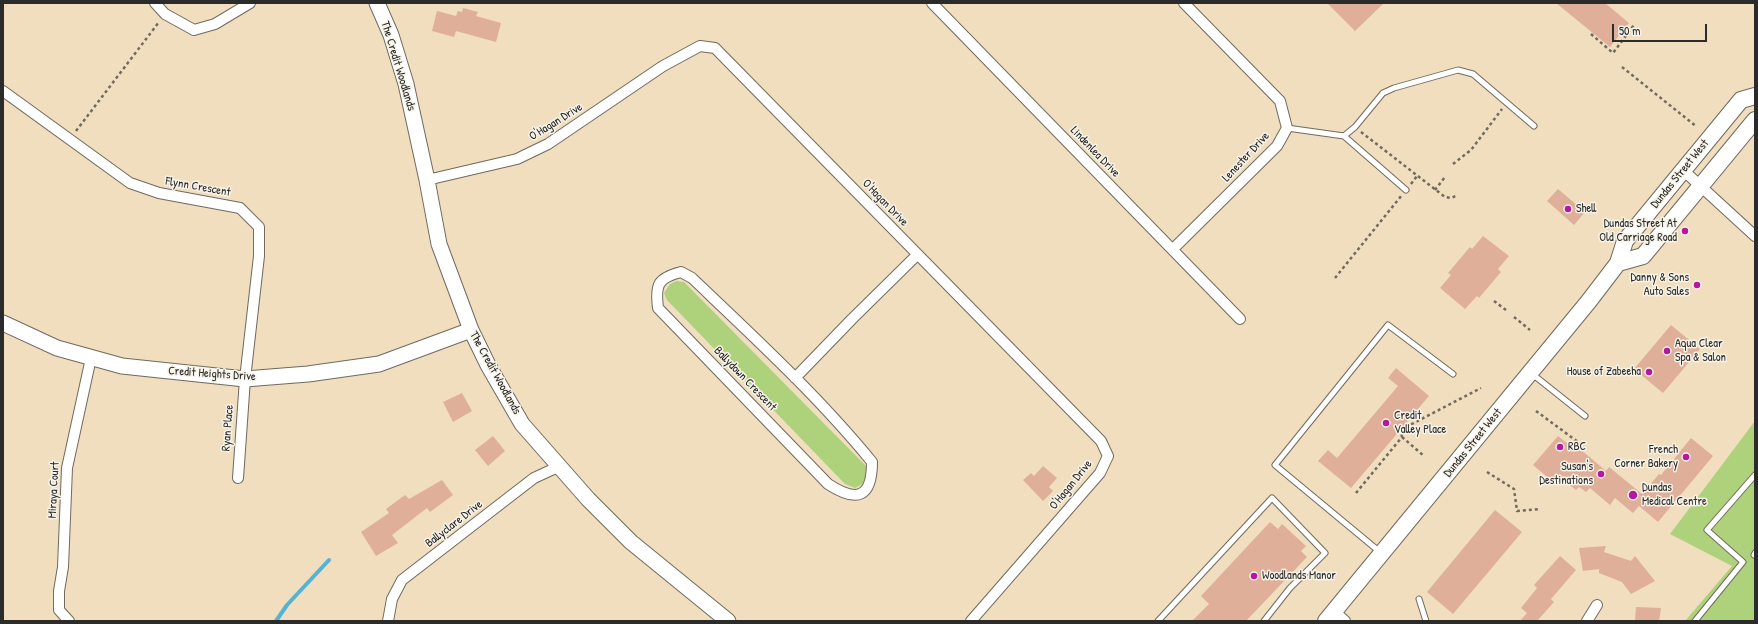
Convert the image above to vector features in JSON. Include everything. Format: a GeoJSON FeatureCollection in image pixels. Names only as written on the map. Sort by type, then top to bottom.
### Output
{"type":"FeatureCollection","features":[{"type":"Feature","properties":{"kind":"main road","name":"Dundas Street West"},"geometry":{"type":"LineString","coordinates":[[1335,618],[1382,554],[1531,373],[1618,263],[1625,241],[1741,100],[1755,96]]}},
{"type":"Feature","properties":{"kind":"main road","name":"Dundas Street West"},"geometry":{"type":"LineString","coordinates":[[1618,263],[1643,256],[1755,120]]}},
{"type":"Feature","properties":{"kind":"street"},"geometry":{"type":"LineString","coordinates":[[155,3],[165,14],[194,30],[215,24],[250,3]]}},
{"type":"Feature","properties":{"kind":"street","name":"The Credit Woodlands"},"geometry":{"type":"LineString","coordinates":[[377,3],[391,35],[406,84],[439,244],[471,330],[488,365],[522,424],[613,526],[728,621]]}},
{"type":"Feature","properties":{"kind":"street","name":"Lindenlea Drive"},"geometry":{"type":"LineString","coordinates":[[932,3],[1240,319]]}},
{"type":"Feature","properties":{"kind":"street"},"geometry":{"type":"LineString","coordinates":[[1184,3],[1280,101],[1287,128]]}},
{"type":"Feature","properties":{"kind":"street","name":"O'Hagan Drive"},"geometry":{"type":"LineString","coordinates":[[427,180],[517,159],[548,144],[663,66],[700,46],[715,48],[1101,441],[1108,456],[1100,473],[972,621]]}},
{"type":"Feature","properties":{"kind":"street","name":"Flynn Crescent"},"geometry":{"type":"LineString","coordinates":[[3,91],[130,183],[159,193],[240,208],[259,227],[258,256],[245,379]]}},
{"type":"Feature","properties":{"kind":"street","name":"Lenester Drive"},"geometry":{"type":"LineString","coordinates":[[1173,250],[1277,146],[1287,128]]}},
{"type":"Feature","properties":{"kind":"street"},"geometry":{"type":"LineString","coordinates":[[1683,170],[1755,236]]}},
{"type":"Feature","properties":{"kind":"street"},"geometry":{"type":"LineString","coordinates":[[796,378],[852,319],[918,255]]}},
{"type":"Feature","properties":{"kind":"street","name":"Ballydown Crescent"},"geometry":{"type":"LineString","coordinates":[[681,272],[692,278],[796,378],[872,462],[872,479],[866,490],[854,496],[843,494],[828,484],[658,308],[656,294],[660,281],[668,276],[681,272]]}},
{"type":"Feature","properties":{"kind":"street","name":"Credit Heights Drive"},"geometry":{"type":"LineString","coordinates":[[3,323],[57,348],[122,366],[245,379],[308,374],[379,364],[471,330]]}},
{"type":"Feature","properties":{"kind":"street","name":"Miraya Court"},"geometry":{"type":"LineString","coordinates":[[69,621],[59,610],[59,591],[63,567],[67,468],[91,358]]}},
{"type":"Feature","properties":{"kind":"street","name":"Ryan Place"},"geometry":{"type":"LineString","coordinates":[[238,478],[245,379]]}},
{"type":"Feature","properties":{"kind":"street","name":"Ballyclare Drive"},"geometry":{"type":"LineString","coordinates":[[388,621],[392,600],[402,580],[534,478],[560,466]]}},
{"type":"Feature","properties":{"kind":"street"},"geometry":{"type":"LineString","coordinates":[[1587,621],[1598,605]]}},
{"type":"Feature","properties":{"kind":"lane"},"geometry":{"type":"LineString","coordinates":[[1344,136],[1355,127],[1383,93],[1394,88],[1458,70],[1473,74],[1534,126]]}},
{"type":"Feature","properties":{"kind":"lane"},"geometry":{"type":"LineString","coordinates":[[1287,128],[1344,136],[1406,190]]}},
{"type":"Feature","properties":{"kind":"lane"},"geometry":{"type":"LineString","coordinates":[[1382,554],[1275,465],[1388,325],[1453,374]]}},
{"type":"Feature","properties":{"kind":"lane"},"geometry":{"type":"LineString","coordinates":[[1531,373],[1584,416]]}},
{"type":"Feature","properties":{"kind":"lane"},"geometry":{"type":"LineString","coordinates":[[1695,621],[1743,562],[1707,530],[1755,475]]}},
{"type":"Feature","properties":{"kind":"lane"},"geometry":{"type":"LineString","coordinates":[[1158,621],[1272,498],[1325,553],[1290,588],[1264,621]]}},
{"type":"Feature","properties":{"kind":"lane"},"geometry":{"type":"LineString","coordinates":[[1419,599],[1426,621]]}},
{"type":"Feature","properties":{"kind":"path"},"geometry":{"type":"LineString","coordinates":[[70,139],[165,14]]}},
{"type":"Feature","properties":{"kind":"path"},"geometry":{"type":"LineString","coordinates":[[1591,34],[1613,53],[1634,26]]}},
{"type":"Feature","properties":{"kind":"path"},"geometry":{"type":"LineString","coordinates":[[1622,67],[1697,127]]}},
{"type":"Feature","properties":{"kind":"path"},"geometry":{"type":"LineString","coordinates":[[1454,164],[1471,150],[1506,102]]}},
{"type":"Feature","properties":{"kind":"path"},"geometry":{"type":"LineString","coordinates":[[1355,127],[1445,197],[1451,198],[1458,195]]}},
{"type":"Feature","properties":{"kind":"path"},"geometry":{"type":"LineString","coordinates":[[1335,278],[1417,176]]}},
{"type":"Feature","properties":{"kind":"path"},"geometry":{"type":"LineString","coordinates":[[1435,190],[1445,177]]}},
{"type":"Feature","properties":{"kind":"path"},"geometry":{"type":"LineString","coordinates":[[1494,301],[1506,310]]}},
{"type":"Feature","properties":{"kind":"path"},"geometry":{"type":"LineString","coordinates":[[1514,317],[1530,330]]}},
{"type":"Feature","properties":{"kind":"path"},"geometry":{"type":"LineString","coordinates":[[1356,493],[1402,437],[1401,433],[1408,426],[1481,388]]}},
{"type":"Feature","properties":{"kind":"path"},"geometry":{"type":"LineString","coordinates":[[1536,411],[1578,442]]}},
{"type":"Feature","properties":{"kind":"path"},"geometry":{"type":"LineString","coordinates":[[1402,437],[1424,456]]}},
{"type":"Feature","properties":{"kind":"path"},"geometry":{"type":"LineString","coordinates":[[1487,472],[1514,489],[1517,511],[1540,509]]}},
{"type":"Feature","properties":{"kind":"green space"},"geometry":{"type":"Polygon","coordinates":[[[676,281],[684,282],[866,466],[867,474],[862,484],[855,488],[845,484],[667,300],[664,293],[670,284],[676,281]]]}},
{"type":"Feature","properties":{"kind":"green space"},"geometry":{"type":"Polygon","coordinates":[[[1755,421],[1755,621],[1685,621],[1732,566],[1670,534],[1755,421]]]}},
{"type":"Feature","properties":{"kind":"building"},"geometry":{"type":"Polygon","coordinates":[[[1327,3],[1384,3],[1355,31],[1327,3]]]}},
{"type":"Feature","properties":{"kind":"building"},"geometry":{"type":"Polygon","coordinates":[[[1556,3],[1605,3],[1629,23],[1610,47],[1556,3]]]}},
{"type":"Feature","properties":{"kind":"building"},"geometry":{"type":"Polygon","coordinates":[[[463,8],[478,12],[476,16],[501,23],[496,42],[456,31],[454,37],[432,31],[437,11],[456,16],[458,11],[462,12],[463,8]]]}},
{"type":"Feature","properties":{"kind":"building"},"geometry":{"type":"Polygon","coordinates":[[[1558,189],[1585,212],[1574,225],[1547,201],[1558,189]]]}},
{"type":"Feature","properties":{"kind":"building"},"geometry":{"type":"Polygon","coordinates":[[[1483,236],[1509,256],[1498,269],[1501,272],[1479,298],[1477,296],[1465,309],[1440,288],[1451,275],[1448,273],[1470,247],[1472,249],[1483,236]]]}},
{"type":"Feature","properties":{"kind":"building"},"geometry":{"type":"Polygon","coordinates":[[[1671,325],[1700,349],[1663,393],[1634,369],[1671,325]]]}},
{"type":"Feature","properties":{"kind":"building","name":"Credit Valley Place"},"geometry":{"type":"Polygon","coordinates":[[[1396,368],[1429,396],[1351,488],[1318,461],[1328,450],[1337,458],[1398,386],[1388,378],[1396,368]]]}},
{"type":"Feature","properties":{"kind":"building"},"geometry":{"type":"Polygon","coordinates":[[[462,393],[472,411],[453,422],[443,402],[462,393]]]}},
{"type":"Feature","properties":{"kind":"building"},"geometry":{"type":"Polygon","coordinates":[[[493,436],[505,451],[488,466],[475,450],[493,436]]]}},
{"type":"Feature","properties":{"kind":"building"},"geometry":{"type":"Polygon","coordinates":[[[1558,436],[1577,451],[1579,448],[1606,471],[1609,467],[1642,494],[1659,474],[1661,475],[1691,438],[1713,456],[1658,522],[1639,506],[1633,513],[1615,498],[1610,505],[1590,488],[1586,492],[1579,487],[1576,490],[1566,482],[1563,485],[1554,479],[1552,481],[1533,465],[1558,436]]]}},
{"type":"Feature","properties":{"kind":"building"},"geometry":{"type":"Polygon","coordinates":[[[1043,466],[1057,478],[1049,487],[1053,491],[1043,501],[1023,480],[1031,473],[1034,476],[1043,466]]]}},
{"type":"Feature","properties":{"kind":"building"},"geometry":{"type":"Polygon","coordinates":[[[442,480],[453,495],[430,512],[427,508],[392,535],[398,543],[376,556],[361,532],[389,513],[386,509],[405,495],[409,499],[442,480]]]}},
{"type":"Feature","properties":{"kind":"building"},"geometry":{"type":"Polygon","coordinates":[[[1495,510],[1522,532],[1453,614],[1427,592],[1495,510]]]}},
{"type":"Feature","properties":{"kind":"building","name":"Woodlands Manor"},"geometry":{"type":"Polygon","coordinates":[[[1270,522],[1278,529],[1282,524],[1306,546],[1301,551],[1307,557],[1246,621],[1192,621],[1209,604],[1201,596],[1270,522]]]}},
{"type":"Feature","properties":{"kind":"building"},"geometry":{"type":"Polygon","coordinates":[[[1606,546],[1604,552],[1631,561],[1635,556],[1655,581],[1631,594],[1622,582],[1599,573],[1599,569],[1583,571],[1579,548],[1606,546]]]}},
{"type":"Feature","properties":{"kind":"building"},"geometry":{"type":"Polygon","coordinates":[[[1560,556],[1576,570],[1551,599],[1554,602],[1537,621],[1520,621],[1527,613],[1521,608],[1537,588],[1534,585],[1560,556]]]}},
{"type":"Feature","properties":{"kind":"building"},"geometry":{"type":"Polygon","coordinates":[[[1636,607],[1661,608],[1659,621],[1635,621],[1636,607]]]}},
{"type":"Feature","properties":{"kind":"waterway"},"geometry":{"type":"LineString","coordinates":[[276,621],[287,605],[329,560]]}},
{"type":"Feature","properties":{"kind":"place","name":"Shell"},"geometry":{"type":"Point","coordinates":[1568,209]}},
{"type":"Feature","properties":{"kind":"place","name":"Dundas Street At Old Carriage Road"},"geometry":{"type":"Point","coordinates":[1685,231]}},
{"type":"Feature","properties":{"kind":"place","name":"Danny & Sons Auto Sales"},"geometry":{"type":"Point","coordinates":[1697,285]}},
{"type":"Feature","properties":{"kind":"place","name":"Aqua Clear Spa & Salon"},"geometry":{"type":"Point","coordinates":[1667,351]}},
{"type":"Feature","properties":{"kind":"place","name":"House of Zabeeha"},"geometry":{"type":"Point","coordinates":[1649,372]}},
{"type":"Feature","properties":{"kind":"place","name":"Credit Valley Place"},"geometry":{"type":"Point","coordinates":[1386,423]}},
{"type":"Feature","properties":{"kind":"place","name":"RBC"},"geometry":{"type":"Point","coordinates":[1560,447]}},
{"type":"Feature","properties":{"kind":"place","name":"French Corner Bakery"},"geometry":{"type":"Point","coordinates":[1686,457]}},
{"type":"Feature","properties":{"kind":"place","name":"Susan's Destinations"},"geometry":{"type":"Point","coordinates":[1601,474]}},
{"type":"Feature","properties":{"kind":"place","name":"Dundas Medical Centre"},"geometry":{"type":"Point","coordinates":[1633,495]}},
{"type":"Feature","properties":{"kind":"place","name":"Woodlands Manor"},"geometry":{"type":"Point","coordinates":[1254,576]}}]}
